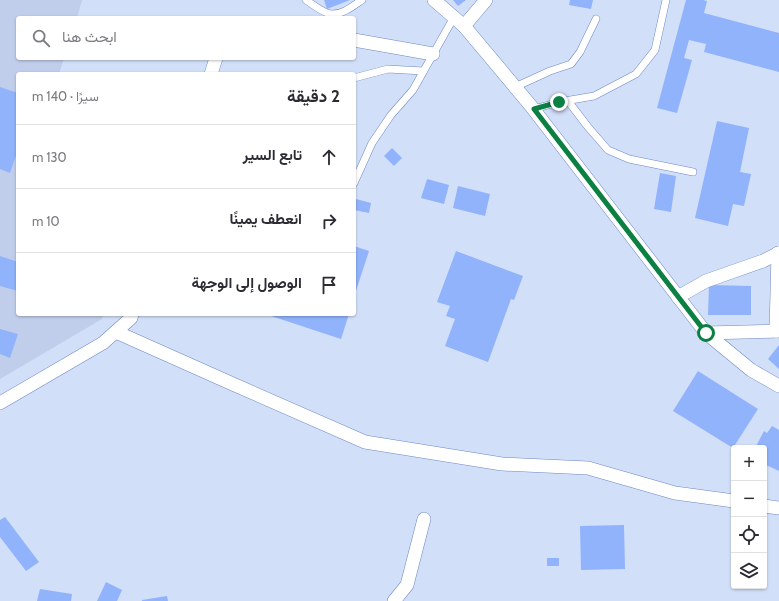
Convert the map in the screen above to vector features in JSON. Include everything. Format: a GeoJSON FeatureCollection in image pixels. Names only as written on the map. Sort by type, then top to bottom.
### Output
{"type":"FeatureCollection","features":[{"type":"Feature","properties":{"kind":"street"},"geometry":{"type":"LineString","coordinates":[[434,0],[459,22],[534,109],[706,333],[751,370],[779,386]]}},
{"type":"Feature","properties":{"kind":"street"},"geometry":{"type":"LineString","coordinates":[[459,22],[486,0]]}},
{"type":"Feature","properties":{"kind":"street"},"geometry":{"type":"LineString","coordinates":[[356,40],[433,54]]}},
{"type":"Feature","properties":{"kind":"street"},"geometry":{"type":"LineString","coordinates":[[212,72],[215,60]]}},
{"type":"Feature","properties":{"kind":"street"},"geometry":{"type":"LineString","coordinates":[[678,297],[706,281],[763,261],[779,253],[778,331],[706,333]]}},
{"type":"Feature","properties":{"kind":"street"},"geometry":{"type":"LineString","coordinates":[[0,403],[103,343],[132,316]]}},
{"type":"Feature","properties":{"kind":"street"},"geometry":{"type":"LineString","coordinates":[[116,332],[365,442],[502,464],[588,468],[675,493],[731,501]]}},
{"type":"Feature","properties":{"kind":"street"},"geometry":{"type":"LineString","coordinates":[[767,506],[779,508]]}},
{"type":"Feature","properties":{"kind":"street"},"geometry":{"type":"LineString","coordinates":[[394,601],[407,584],[424,519]]}},
{"type":"Feature","properties":{"kind":"lane"},"geometry":{"type":"LineString","coordinates":[[306,0],[320,10],[330,14],[343,12],[362,0]]}},
{"type":"Feature","properties":{"kind":"lane"},"geometry":{"type":"LineString","coordinates":[[534,109],[559,102],[594,96],[636,74],[655,50],[666,0]]}},
{"type":"Feature","properties":{"kind":"lane"},"geometry":{"type":"LineString","coordinates":[[515,87],[550,71],[571,64],[580,52],[596,19]]}},
{"type":"Feature","properties":{"kind":"lane"},"geometry":{"type":"LineString","coordinates":[[356,178],[372,142],[391,115],[413,90],[433,54],[459,22]]}},
{"type":"Feature","properties":{"kind":"lane"},"geometry":{"type":"LineString","coordinates":[[356,77],[388,69],[423,71]]}},
{"type":"Feature","properties":{"kind":"lane"},"geometry":{"type":"LineString","coordinates":[[568,101],[608,150],[628,159],[694,172]]}},
{"type":"Feature","properties":{"kind":"shaded area"},"geometry":{"type":"Polygon","coordinates":[[[0,0],[82,0],[78,16],[16,16],[16,60],[63,60],[60,72],[16,72],[16,316],[103,316],[102,319],[0,379],[0,0]]]}},
{"type":"Feature","properties":{"kind":"building"},"geometry":{"type":"Polygon","coordinates":[[[324,0],[350,0],[327,9],[324,0]]]}},
{"type":"Feature","properties":{"kind":"building"},"geometry":{"type":"Polygon","coordinates":[[[453,0],[466,0],[458,6],[453,0]]]}},
{"type":"Feature","properties":{"kind":"building"},"geometry":{"type":"Polygon","coordinates":[[[570,0],[593,0],[591,9],[569,5],[570,0]]]}},
{"type":"Feature","properties":{"kind":"building"},"geometry":{"type":"Polygon","coordinates":[[[686,0],[707,1],[704,13],[779,33],[779,72],[704,52],[706,44],[689,40],[684,58],[692,60],[677,113],[657,108],[686,0]]]}},
{"type":"Feature","properties":{"kind":"building"},"geometry":{"type":"Polygon","coordinates":[[[0,87],[16,92],[16,156],[10,173],[0,169],[0,87]]]}},
{"type":"Feature","properties":{"kind":"building"},"geometry":{"type":"Polygon","coordinates":[[[717,121],[749,128],[740,172],[751,174],[744,206],[733,204],[728,226],[695,218],[717,121]]]}},
{"type":"Feature","properties":{"kind":"building"},"geometry":{"type":"Polygon","coordinates":[[[392,148],[402,158],[394,166],[384,156],[392,148]]]}},
{"type":"Feature","properties":{"kind":"building"},"geometry":{"type":"Polygon","coordinates":[[[660,173],[676,176],[671,212],[654,209],[660,173]]]}},
{"type":"Feature","properties":{"kind":"building"},"geometry":{"type":"Polygon","coordinates":[[[427,179],[449,185],[444,204],[421,198],[427,179]]]}},
{"type":"Feature","properties":{"kind":"building"},"geometry":{"type":"Polygon","coordinates":[[[458,186],[490,194],[485,216],[453,208],[458,186]]]}},
{"type":"Feature","properties":{"kind":"building"},"geometry":{"type":"Polygon","coordinates":[[[356,199],[371,203],[369,213],[356,210],[356,199]]]}},
{"type":"Feature","properties":{"kind":"building"},"geometry":{"type":"Polygon","coordinates":[[[356,247],[369,251],[356,291],[356,247]]]}},
{"type":"Feature","properties":{"kind":"building"},"geometry":{"type":"Polygon","coordinates":[[[456,251],[523,276],[514,300],[511,299],[488,362],[445,346],[455,319],[446,316],[450,306],[437,302],[456,251]]]}},
{"type":"Feature","properties":{"kind":"building"},"geometry":{"type":"Polygon","coordinates":[[[0,256],[16,261],[16,290],[0,286],[0,256]]]}},
{"type":"Feature","properties":{"kind":"building"},"geometry":{"type":"Polygon","coordinates":[[[709,285],[751,286],[751,315],[708,315],[709,285]]]}},
{"type":"Feature","properties":{"kind":"building"},"geometry":{"type":"Polygon","coordinates":[[[271,316],[348,316],[341,339],[271,316]]]}},
{"type":"Feature","properties":{"kind":"building"},"geometry":{"type":"Polygon","coordinates":[[[0,329],[18,334],[10,358],[0,354],[0,329]]]}},
{"type":"Feature","properties":{"kind":"building"},"geometry":{"type":"Polygon","coordinates":[[[779,345],[779,369],[768,359],[779,345]]]}},
{"type":"Feature","properties":{"kind":"building"},"geometry":{"type":"Polygon","coordinates":[[[698,371],[758,409],[735,445],[731,445],[731,447],[673,411],[698,371]]]}},
{"type":"Feature","properties":{"kind":"building"},"geometry":{"type":"Polygon","coordinates":[[[772,426],[779,430],[779,471],[767,465],[767,445],[757,445],[764,431],[767,433],[772,426]]]}},
{"type":"Feature","properties":{"kind":"building"},"geometry":{"type":"Polygon","coordinates":[[[5,517],[39,562],[26,571],[0,537],[0,520],[5,517]]]}},
{"type":"Feature","properties":{"kind":"building"},"geometry":{"type":"Polygon","coordinates":[[[624,525],[625,569],[581,570],[580,526],[624,525]]]}},
{"type":"Feature","properties":{"kind":"building"},"geometry":{"type":"Polygon","coordinates":[[[547,558],[559,558],[559,566],[547,566],[547,558]]]}},
{"type":"Feature","properties":{"kind":"building"},"geometry":{"type":"Polygon","coordinates":[[[106,582],[122,590],[117,601],[97,601],[106,582]]]}},
{"type":"Feature","properties":{"kind":"building"},"geometry":{"type":"Polygon","coordinates":[[[40,589],[72,594],[71,601],[37,601],[40,589]]]}},
{"type":"Feature","properties":{"kind":"building"},"geometry":{"type":"Polygon","coordinates":[[[167,596],[168,601],[142,601],[142,600],[167,596]]]}},
{"type":"Feature","properties":{"kind":"route"},"geometry":{"type":"LineString","coordinates":[[559,102],[534,109],[706,333]]}}]}
